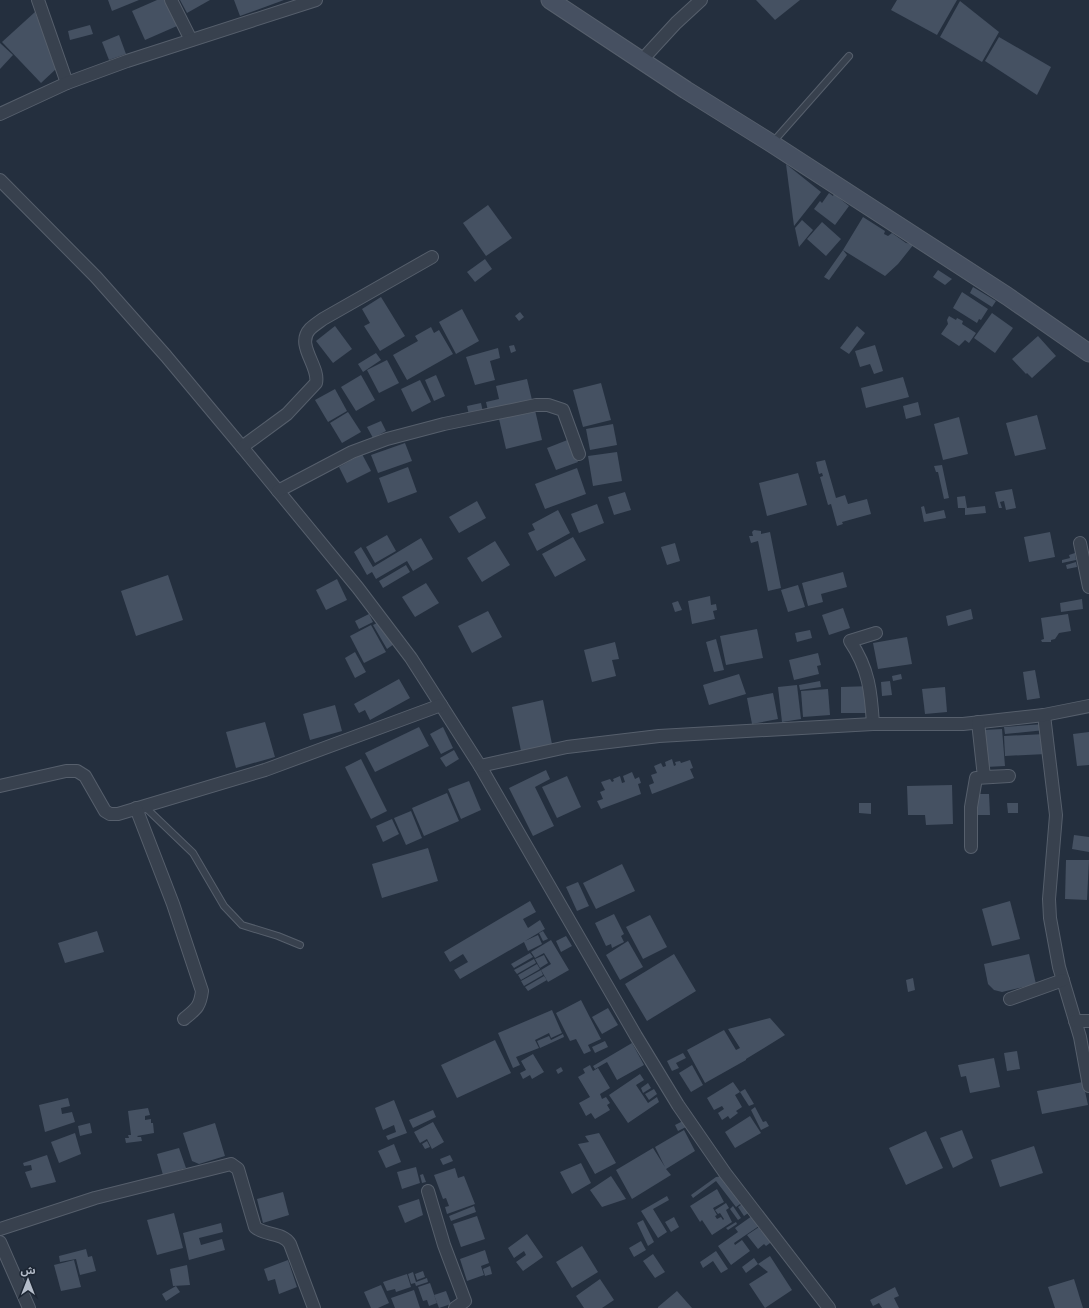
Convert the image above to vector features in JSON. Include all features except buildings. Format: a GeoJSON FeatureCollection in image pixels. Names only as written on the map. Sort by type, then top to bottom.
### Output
{"type":"FeatureCollection","features":[{"type":"Feature","properties":{"kind":"main road"},"geometry":{"type":"LineString","coordinates":[[550,0],[686,90],[771,143],[1007,296],[1089,352]]}},
{"type":"Feature","properties":{"kind":"street"},"geometry":{"type":"LineString","coordinates":[[38,0],[67,83]]}},
{"type":"Feature","properties":{"kind":"street"},"geometry":{"type":"LineString","coordinates":[[171,0],[191,40]]}},
{"type":"Feature","properties":{"kind":"street"},"geometry":{"type":"LineString","coordinates":[[0,114],[67,83],[127,61],[316,0]]}},
{"type":"Feature","properties":{"kind":"street"},"geometry":{"type":"LineString","coordinates":[[642,60],[676,22],[701,0]]}},
{"type":"Feature","properties":{"kind":"street"},"geometry":{"type":"LineString","coordinates":[[0,180],[96,278],[166,356],[358,588],[411,658],[480,766],[636,1036],[678,1105],[725,1173],[829,1308]]}},
{"type":"Feature","properties":{"kind":"street"},"geometry":{"type":"LineString","coordinates":[[242,446],[287,414],[316,383],[316,372],[306,347],[307,334],[310,328],[323,319],[432,257]]}},
{"type":"Feature","properties":{"kind":"street"},"geometry":{"type":"LineString","coordinates":[[278,491],[352,452],[387,439],[444,424],[536,405],[548,405],[563,410],[579,454]]}},
{"type":"Feature","properties":{"kind":"street"},"geometry":{"type":"LineString","coordinates":[[1080,543],[1089,587]]}},
{"type":"Feature","properties":{"kind":"street"},"geometry":{"type":"LineString","coordinates":[[873,724],[872,698],[868,676],[859,654],[850,641],[876,633]]}},
{"type":"Feature","properties":{"kind":"street"},"geometry":{"type":"LineString","coordinates":[[0,786],[66,771],[77,771],[85,776],[105,811],[110,814],[118,814],[265,770],[441,704]]}},
{"type":"Feature","properties":{"kind":"street"},"geometry":{"type":"LineString","coordinates":[[480,766],[567,747],[659,736],[873,724],[963,724],[1044,715],[1089,706]]}},
{"type":"Feature","properties":{"kind":"street"},"geometry":{"type":"LineString","coordinates":[[1044,715],[1056,815],[1049,898],[1050,918],[1059,967],[1080,1037],[1087,1067],[1089,1086]]}},
{"type":"Feature","properties":{"kind":"street"},"geometry":{"type":"LineString","coordinates":[[971,847],[971,807],[976,778],[1009,776],[984,777],[978,722]]}},
{"type":"Feature","properties":{"kind":"street"},"geometry":{"type":"LineString","coordinates":[[140,807],[202,991],[201,1001],[198,1008],[184,1019]]}},
{"type":"Feature","properties":{"kind":"street"},"geometry":{"type":"LineString","coordinates":[[1010,999],[1063,980]]}},
{"type":"Feature","properties":{"kind":"street"},"geometry":{"type":"LineString","coordinates":[[1075,1020],[1089,1021]]}},
{"type":"Feature","properties":{"kind":"street"},"geometry":{"type":"LineString","coordinates":[[0,1229],[95,1198],[231,1164],[238,1169],[256,1227],[262,1231],[285,1238],[290,1244],[314,1308]]}},
{"type":"Feature","properties":{"kind":"street"},"geometry":{"type":"LineString","coordinates":[[428,1191],[444,1245],[465,1301],[455,1308]]}},
{"type":"Feature","properties":{"kind":"street"},"geometry":{"type":"LineString","coordinates":[[0,1242],[29,1308]]}},
{"type":"Feature","properties":{"kind":"lane"},"geometry":{"type":"LineString","coordinates":[[771,143],[849,56]]}},
{"type":"Feature","properties":{"kind":"lane"},"geometry":{"type":"LineString","coordinates":[[140,807],[193,853],[224,906],[242,925],[278,936],[300,945]]}}]}
